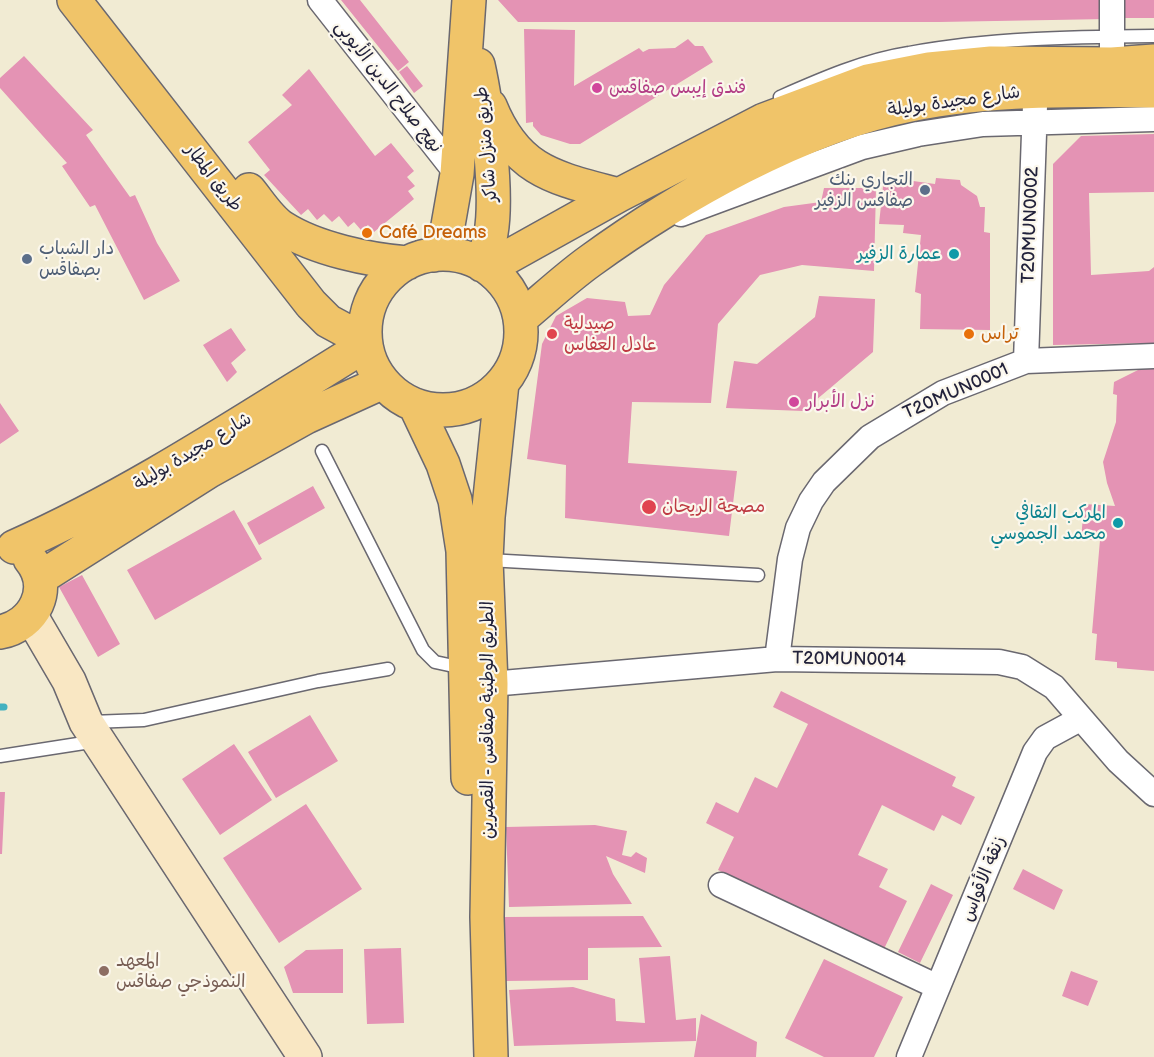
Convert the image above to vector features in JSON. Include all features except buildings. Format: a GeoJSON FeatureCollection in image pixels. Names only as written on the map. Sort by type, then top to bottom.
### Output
{"type":"FeatureCollection","features":[{"type":"Feature","properties":{"kind":"main road","name":"طريق المطار"},"geometry":{"type":"LineString","coordinates":[[84,1],[283,228],[346,252],[378,261],[421,259]]}},
{"type":"Feature","properties":{"kind":"main road","name":"طريق المطار"},"geometry":{"type":"LineString","coordinates":[[84,1],[311,304],[328,321],[366,343]]}},
{"type":"Feature","properties":{"kind":"main road","name":"طريق منزل شاكر"},"geometry":{"type":"LineString","coordinates":[[421,259],[447,231],[457,174],[469,12]]}},
{"type":"Feature","properties":{"kind":"main road","name":"طريق منزل شاكر"},"geometry":{"type":"LineString","coordinates":[[469,12],[484,89],[492,205],[491,233],[485,266]]}},
{"type":"Feature","properties":{"kind":"main road","name":"شارع مجيدة بوليلة"},"geometry":{"type":"LineString","coordinates":[[485,266],[764,120],[868,81],[929,69],[1112,50],[1154,61]]}},
{"type":"Feature","properties":{"kind":"main road"},"geometry":{"type":"LineString","coordinates":[[484,89],[498,126],[519,155],[543,171],[561,179],[619,195]]}},
{"type":"Feature","properties":{"kind":"main road","name":"شارع مجيدة بوليلة"},"geometry":{"type":"LineString","coordinates":[[520,319],[591,261],[708,185],[811,135],[859,118],[944,99],[1036,90],[1154,91]]}},
{"type":"Feature","properties":{"kind":"main road"},"geometry":{"type":"LineString","coordinates":[[459,256],[485,266],[502,282],[514,299],[520,319],[518,353],[512,369],[502,383],[484,399],[462,408],[438,410],[415,405],[392,392],[372,365],[366,343],[366,317],[374,295],[388,276],[421,259],[459,256]]}},
{"type":"Feature","properties":{"kind":"main road","name":"شارع مجيدة بوليلة"},"geometry":{"type":"LineString","coordinates":[[7,545],[138,485],[263,411],[366,343]]}},
{"type":"Feature","properties":{"kind":"main road","name":"شارع مجيدة بوليلة"},"geometry":{"type":"LineString","coordinates":[[7,545],[26,555],[35,565],[40,578],[209,471],[306,417],[383,382]]}},
{"type":"Feature","properties":{"kind":"main road","name":"الطريق الوطنية صفاقس - القصرين"},"geometry":{"type":"LineString","coordinates":[[469,1057],[479,676],[488,517],[502,383]]}},
{"type":"Feature","properties":{"kind":"main road","name":"الطريق الوطنية صفاقس - القصرين"},"geometry":{"type":"LineString","coordinates":[[415,405],[443,464],[455,500],[479,676],[491,1057]]}},
{"type":"Feature","properties":{"kind":"main road"},"geometry":{"type":"LineString","coordinates":[[14,626],[39,598],[40,578]]}},
{"type":"Feature","properties":{"kind":"street","name":"نهج صلاح الدين الأيوبي"},"geometry":{"type":"LineString","coordinates":[[320,0],[457,174]]}},
{"type":"Feature","properties":{"kind":"street"},"geometry":{"type":"LineString","coordinates":[[1112,0],[1112,50]]}},
{"type":"Feature","properties":{"kind":"street","name":"T20MUN0002"},"geometry":{"type":"LineString","coordinates":[[1026,361],[1036,90]]}},
{"type":"Feature","properties":{"kind":"street","name":"شارع مجيدة بوليلة"},"geometry":{"type":"LineString","coordinates":[[639,230],[862,147],[983,123],[1154,119]]}},
{"type":"Feature","properties":{"kind":"street","name":"T20MUN0001"},"geometry":{"type":"LineString","coordinates":[[777,659],[790,559],[798,528],[824,482],[870,437],[900,416],[943,393],[1026,361],[1154,356]]}},
{"type":"Feature","properties":{"kind":"street"},"geometry":{"type":"LineString","coordinates":[[14,626],[62,697],[92,731],[305,1057]]}},
{"type":"Feature","properties":{"kind":"street","name":"T20MUN0014"},"geometry":{"type":"LineString","coordinates":[[479,676],[777,659],[999,662],[1022,667],[1040,675],[1054,687],[1118,761],[1154,794]]}},
{"type":"Feature","properties":{"kind":"street","name":"زنقة الأقواس"},"geometry":{"type":"LineString","coordinates":[[909,1057],[1035,752],[1045,738],[1054,731],[1080,719]]}},
{"type":"Feature","properties":{"kind":"street"},"geometry":{"type":"LineString","coordinates":[[722,885],[938,987]]}},
{"type":"Feature","properties":{"kind":"lane","name":"شارع مجيدة بوليلة"},"geometry":{"type":"LineString","coordinates":[[769,102],[841,71],[907,53],[986,42],[1112,50],[1154,36]]}},
{"type":"Feature","properties":{"kind":"lane","name":"شارع مجيدة بوليلة"},"geometry":{"type":"LineString","coordinates":[[690,160],[731,123]]}},
{"type":"Feature","properties":{"kind":"lane"},"geometry":{"type":"LineString","coordinates":[[322,451],[423,650],[435,662],[479,676]]}},
{"type":"Feature","properties":{"kind":"lane"},"geometry":{"type":"LineString","coordinates":[[486,560],[758,575]]}},
{"type":"Feature","properties":{"kind":"lane"},"geometry":{"type":"LineString","coordinates":[[0,756],[92,731],[318,681],[388,669]]}},
{"type":"Feature","properties":{"kind":"place","name":"فندق إيبس صفاقس"},"geometry":{"type":"Point","coordinates":[597,88]}},
{"type":"Feature","properties":{"kind":"place","name":"التجاري بنك صفاقس الزفير"},"geometry":{"type":"Point","coordinates":[925,190]}},
{"type":"Feature","properties":{"kind":"place","name":"Café Dreams"},"geometry":{"type":"Point","coordinates":[367,233]}},
{"type":"Feature","properties":{"kind":"place","name":"عمارة الزفير"},"geometry":{"type":"Point","coordinates":[954,254]}},
{"type":"Feature","properties":{"kind":"place","name":"دار الشباب بصفاقس"},"geometry":{"type":"Point","coordinates":[27,259]}},
{"type":"Feature","properties":{"kind":"place","name":"صيدلية عادل العفاس"},"geometry":{"type":"Point","coordinates":[552,334]}},
{"type":"Feature","properties":{"kind":"place","name":"تراس"},"geometry":{"type":"Point","coordinates":[969,334]}},
{"type":"Feature","properties":{"kind":"place","name":"نزل الأبرار"},"geometry":{"type":"Point","coordinates":[794,402]}},
{"type":"Feature","properties":{"kind":"place","name":"مصحة الريحان"},"geometry":{"type":"Point","coordinates":[649,507]}},
{"type":"Feature","properties":{"kind":"place","name":"المركب الثقافي محمد الجموسي"},"geometry":{"type":"Point","coordinates":[1118,523]}},
{"type":"Feature","properties":{"kind":"place","name":"المعهد النموذجي صفاقس"},"geometry":{"type":"Point","coordinates":[104,971]}}]}
